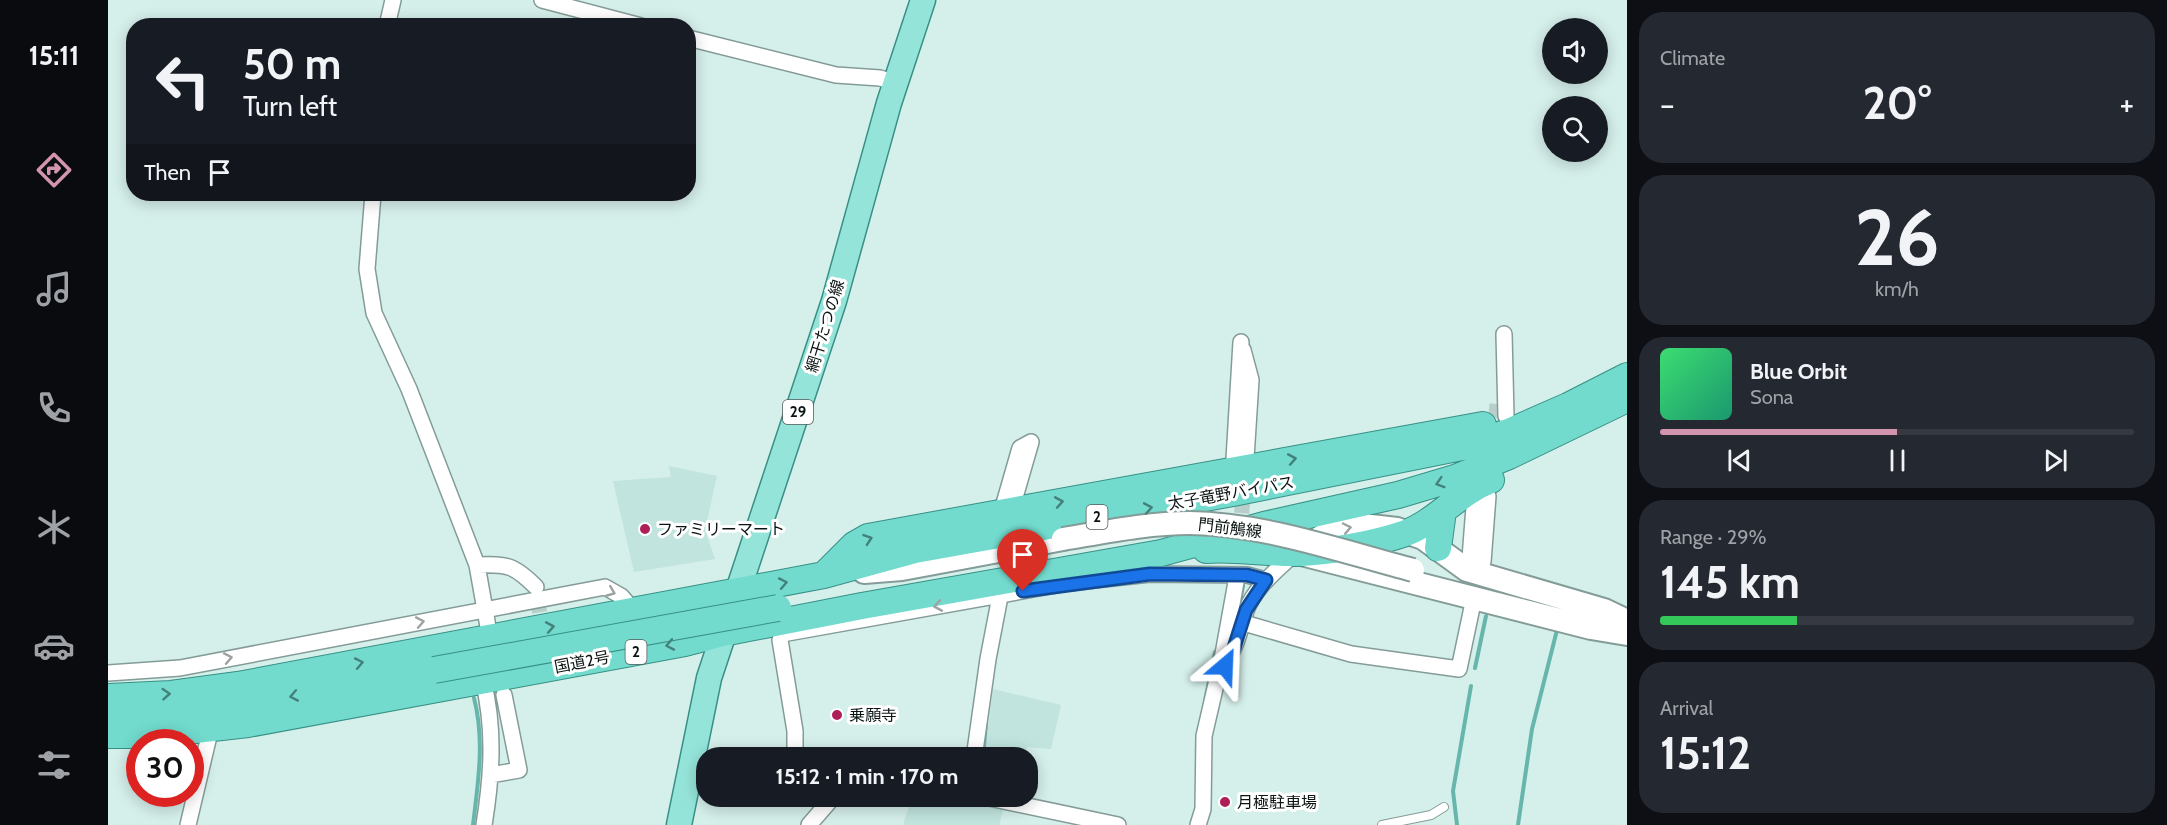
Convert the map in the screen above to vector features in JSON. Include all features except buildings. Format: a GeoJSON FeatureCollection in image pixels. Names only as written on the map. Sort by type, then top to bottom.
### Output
{"type":"FeatureCollection","features":[{"type":"Feature","properties":{"kind":"highway"},"geometry":{"type":"LineString","coordinates":[[1372,467],[1483,425],[1502,410],[1564,391],[1627,356]]}},
{"type":"Feature","properties":{"kind":"highway","name":"太子竜野バイパス"},"geometry":{"type":"LineString","coordinates":[[824,575],[915,550],[1009,517],[1238,474],[1372,467],[1467,446],[1511,431],[1568,406],[1627,376]]}},
{"type":"Feature","properties":{"kind":"highway","name":"2"},"geometry":{"type":"LineString","coordinates":[[1161,553],[1264,525],[1398,495],[1455,478],[1550,438],[1627,399]]}},
{"type":"Feature","properties":{"kind":"highway"},"geometry":{"type":"LineString","coordinates":[[1161,553],[1222,549],[1295,553],[1382,540],[1408,532],[1443,511],[1475,486],[1515,471],[1627,417]]}},
{"type":"Feature","properties":{"kind":"highway"},"geometry":{"type":"LineString","coordinates":[[1238,474],[1483,425]]}},
{"type":"Feature","properties":{"kind":"highway"},"geometry":{"type":"LineString","coordinates":[[1438,548],[1443,511]]}},
{"type":"Feature","properties":{"kind":"highway","name":"2"},"geometry":{"type":"LineString","coordinates":[[108,717],[148,717],[246,705],[1122,546],[1264,525]]}},
{"type":"Feature","properties":{"kind":"highway","name":"国道2号"},"geometry":{"type":"LineString","coordinates":[[108,735],[151,735],[249,724],[484,686],[723,633],[998,593],[1161,553]]}},
{"type":"Feature","properties":{"kind":"highway","name":"2"},"geometry":{"type":"LineString","coordinates":[[108,697],[171,694],[238,685],[824,575]]}},
{"type":"Feature","properties":{"kind":"main road","name":"網干たつの線"},"geometry":{"type":"LineString","coordinates":[[679,825],[709,678],[834,301],[896,83],[923,0]]}},
{"type":"Feature","properties":{"kind":"main road","name":"門前鵤線"},"geometry":{"type":"LineString","coordinates":[[824,575],[902,569],[1063,539],[1166,524],[1214,524],[1266,532],[1528,599],[1627,633]]}},
{"type":"Feature","properties":{"kind":"main road"},"geometry":{"type":"LineString","coordinates":[[1408,532],[1476,566],[1604,610],[1627,621]]}},
{"type":"Feature","properties":{"kind":"main road"},"geometry":{"type":"LineString","coordinates":[[1295,553],[1478,604],[1591,628],[1627,633]]}},
{"type":"Feature","properties":{"kind":"street"},"geometry":{"type":"LineString","coordinates":[[389,18],[393,0]]}},
{"type":"Feature","properties":{"kind":"street"},"geometry":{"type":"LineString","coordinates":[[542,0],[573,4],[616,18]]}},
{"type":"Feature","properties":{"kind":"street"},"geometry":{"type":"LineString","coordinates":[[696,40],[836,75],[880,78],[896,83]]}},
{"type":"Feature","properties":{"kind":"street"},"geometry":{"type":"LineString","coordinates":[[372,201],[367,268],[374,313],[409,389],[477,565],[490,638]]}},
{"type":"Feature","properties":{"kind":"street"},"geometry":{"type":"LineString","coordinates":[[1241,342],[1251,380],[1238,474],[1241,342]]}},
{"type":"Feature","properties":{"kind":"street"},"geometry":{"type":"LineString","coordinates":[[1476,566],[1474,507],[1488,499]]}},
{"type":"Feature","properties":{"kind":"street"},"geometry":{"type":"LineString","coordinates":[[1250,551],[1266,580]]}},
{"type":"Feature","properties":{"kind":"street"},"geometry":{"type":"LineString","coordinates":[[1217,678],[1232,654],[1244,623],[1246,610],[1266,580],[1295,553]]}},
{"type":"Feature","properties":{"kind":"street"},"geometry":{"type":"LineString","coordinates":[[477,565],[505,564],[520,571],[536,587]]}},
{"type":"Feature","properties":{"kind":"street"},"geometry":{"type":"LineString","coordinates":[[1064,578],[1150,574],[1247,575],[1266,580]]}},
{"type":"Feature","properties":{"kind":"street"},"geometry":{"type":"LineString","coordinates":[[1198,825],[1203,809],[1204,736],[1236,582]]}},
{"type":"Feature","properties":{"kind":"street"},"geometry":{"type":"LineString","coordinates":[[108,673],[180,668],[605,587],[621,596],[634,611]]}},
{"type":"Feature","properties":{"kind":"street"},"geometry":{"type":"LineString","coordinates":[[975,747],[998,593]]}},
{"type":"Feature","properties":{"kind":"street"},"geometry":{"type":"LineString","coordinates":[[1244,623],[1352,654],[1459,669],[1478,604]]}},
{"type":"Feature","properties":{"kind":"street"},"geometry":{"type":"LineString","coordinates":[[795,747],[795,730],[780,640],[782,634],[868,612]]}},
{"type":"Feature","properties":{"kind":"street"},"geometry":{"type":"LineString","coordinates":[[108,742],[210,736],[352,717],[484,686],[492,721],[490,775],[484,825]]}},
{"type":"Feature","properties":{"kind":"street"},"geometry":{"type":"LineString","coordinates":[[490,775],[519,770],[504,696]]}},
{"type":"Feature","properties":{"kind":"street"},"geometry":{"type":"LineString","coordinates":[[188,825],[210,736]]}},
{"type":"Feature","properties":{"kind":"street"},"geometry":{"type":"LineString","coordinates":[[808,825],[824,807]]}},
{"type":"Feature","properties":{"kind":"street"},"geometry":{"type":"LineString","coordinates":[[1033,807],[1119,825]]}},
{"type":"Feature","properties":{"kind":"lane"},"geometry":{"type":"LineString","coordinates":[[1382,825],[1431,815],[1444,807]]}},
{"type":"Feature","properties":{"kind":"shaded area"},"geometry":{"type":"Polygon","coordinates":[[[669,466],[717,476],[707,521],[707,536],[715,559],[634,572],[613,481],[671,477],[669,466]]]}},
{"type":"Feature","properties":{"kind":"shaded area"},"geometry":{"type":"Polygon","coordinates":[[[993,689],[1061,705],[1051,749],[985,747],[993,689]]]}},
{"type":"Feature","properties":{"kind":"shaded area"},"geometry":{"type":"Polygon","coordinates":[[[909,807],[1004,807],[999,825],[903,825],[909,807]]]}},
{"type":"Feature","properties":{"kind":"waterway"},"geometry":{"type":"LineString","coordinates":[[1241,597],[1243,586]]}},
{"type":"Feature","properties":{"kind":"waterway"},"geometry":{"type":"LineString","coordinates":[[1475,668],[1486,616]]}},
{"type":"Feature","properties":{"kind":"waterway"},"geometry":{"type":"LineString","coordinates":[[1518,825],[1532,729],[1557,630]]}},
{"type":"Feature","properties":{"kind":"waterway"},"geometry":{"type":"LineString","coordinates":[[1205,701],[1215,652]]}},
{"type":"Feature","properties":{"kind":"waterway"},"geometry":{"type":"LineString","coordinates":[[1457,825],[1453,791],[1471,686]]}},
{"type":"Feature","properties":{"kind":"waterway"},"geometry":{"type":"LineString","coordinates":[[473,825],[480,746],[474,698]]}},
{"type":"Feature","properties":{"kind":"waterway"},"geometry":{"type":"LineString","coordinates":[[984,747],[986,723]]}},
{"type":"Feature","properties":{"kind":"tunnel"},"geometry":{"type":"LineString","coordinates":[[1493,441],[1497,404]]}},
{"type":"Feature","properties":{"kind":"tunnel"},"geometry":{"type":"LineString","coordinates":[[1236,582],[1244,485]]}},
{"type":"Feature","properties":{"kind":"tunnel"},"geometry":{"type":"LineString","coordinates":[[536,588],[540,615],[536,635]]}},
{"type":"Feature","properties":{"kind":"place","name":"ファミリーマート"},"geometry":{"type":"Point","coordinates":[645,529]}},
{"type":"Feature","properties":{"kind":"place","name":"乗願寺"},"geometry":{"type":"Point","coordinates":[837,715]}},
{"type":"Feature","properties":{"kind":"place","name":"月極駐車場"},"geometry":{"type":"Point","coordinates":[1225,802]}},
{"type":"Feature","properties":{"kind":"route"},"geometry":{"type":"LineString","coordinates":[[1023,591],[1067,583],[1150,574],[1247,575],[1266,580],[1246,610],[1244,623],[1225,666]]}}]}
